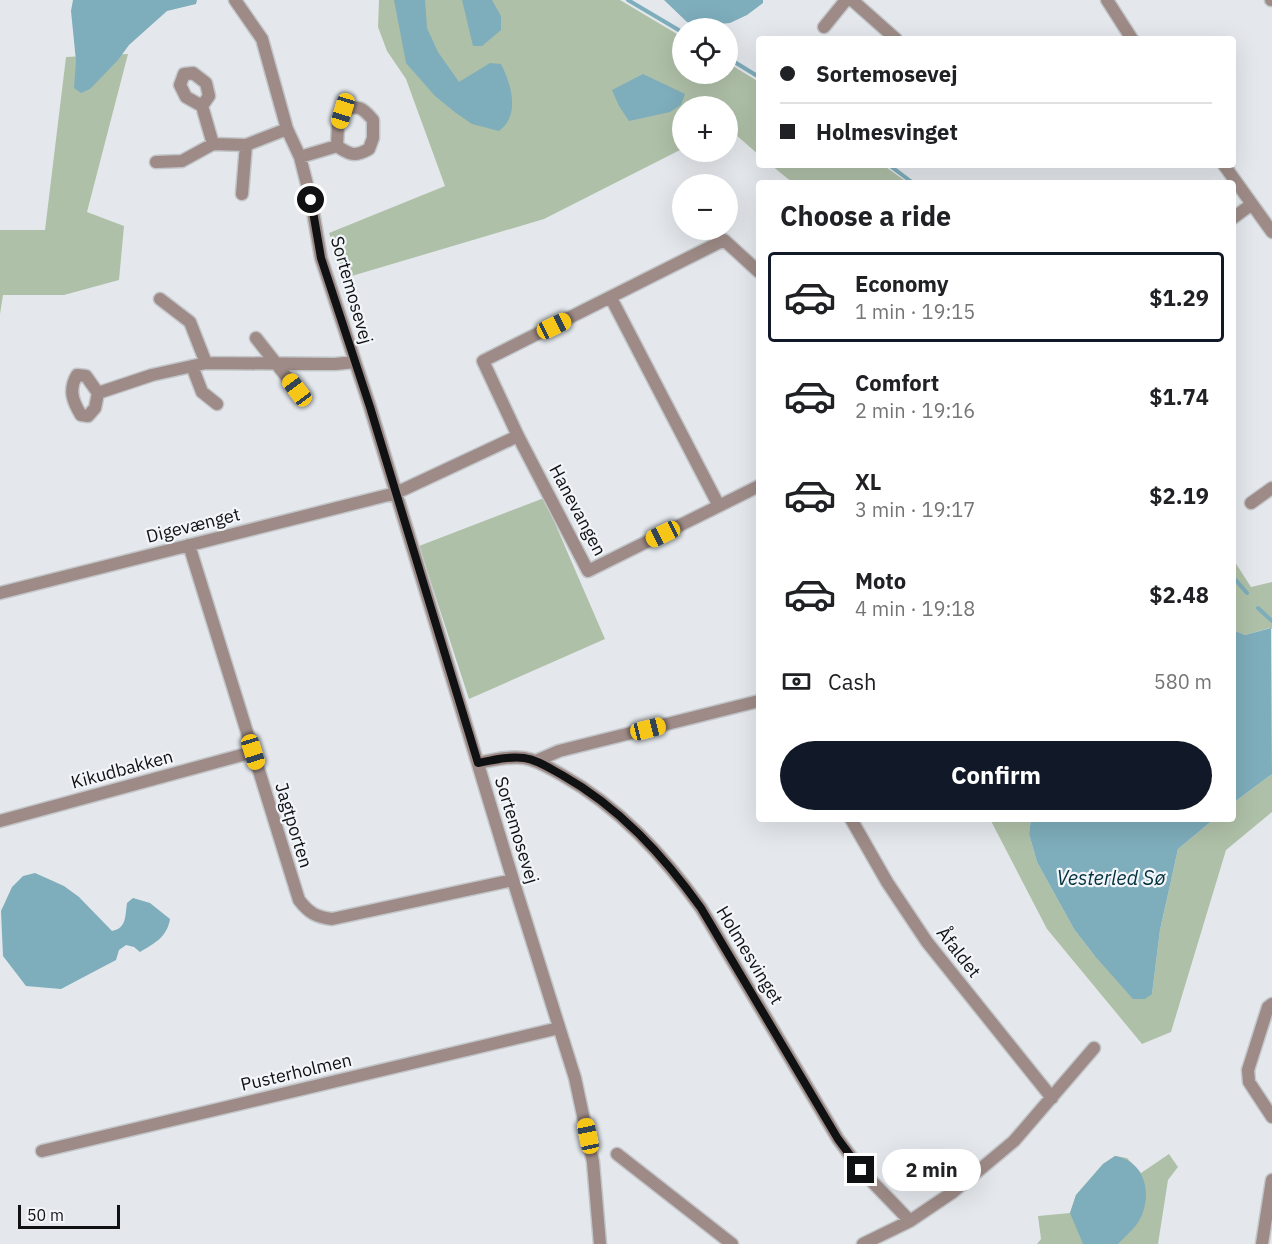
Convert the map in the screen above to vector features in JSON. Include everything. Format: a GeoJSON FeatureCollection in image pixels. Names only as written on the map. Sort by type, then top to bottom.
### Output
{"type":"FeatureCollection","features":[{"type":"Feature","properties":{"kind":"street"},"geometry":{"type":"LineString","coordinates":[[824,27],[846,0]]}},
{"type":"Feature","properties":{"kind":"street"},"geometry":{"type":"LineString","coordinates":[[852,0],[893,36]]}},
{"type":"Feature","properties":{"kind":"street"},"geometry":{"type":"LineString","coordinates":[[1122,0],[1109,4],[1130,36]]}},
{"type":"Feature","properties":{"kind":"street","name":"Sortemosevej"},"geometry":{"type":"LineString","coordinates":[[239,1],[262,39],[287,129],[300,158],[311,200],[321,258],[396,493],[575,1077],[593,1162],[600,1244]]}},
{"type":"Feature","properties":{"kind":"street"},"geometry":{"type":"LineString","coordinates":[[202,106],[213,144]]}},
{"type":"Feature","properties":{"kind":"street"},"geometry":{"type":"LineString","coordinates":[[156,162],[182,161],[213,144],[246,145],[287,129]]}},
{"type":"Feature","properties":{"kind":"street"},"geometry":{"type":"LineString","coordinates":[[242,194],[246,145]]}},
{"type":"Feature","properties":{"kind":"street"},"geometry":{"type":"LineString","coordinates":[[300,158],[337,146]]}},
{"type":"Feature","properties":{"kind":"street"},"geometry":{"type":"LineString","coordinates":[[1236,182],[1272,232]]}},
{"type":"Feature","properties":{"kind":"street"},"geometry":{"type":"LineString","coordinates":[[1236,216],[1252,204]]}},
{"type":"Feature","properties":{"kind":"street","name":"Hanevangen"},"geometry":{"type":"LineString","coordinates":[[756,269],[724,240],[483,361],[518,436],[588,571],[756,488]]}},
{"type":"Feature","properties":{"kind":"street"},"geometry":{"type":"LineString","coordinates":[[611,298],[719,506]]}},
{"type":"Feature","properties":{"kind":"street"},"geometry":{"type":"LineString","coordinates":[[160,299],[190,322],[207,363]]}},
{"type":"Feature","properties":{"kind":"street"},"geometry":{"type":"LineString","coordinates":[[256,338],[297,390]]}},
{"type":"Feature","properties":{"kind":"street","name":"Sortemosevej"},"geometry":{"type":"LineString","coordinates":[[98,393],[152,375],[207,363],[335,364],[355,362]]}},
{"type":"Feature","properties":{"kind":"street"},"geometry":{"type":"LineString","coordinates":[[192,366],[202,392],[217,404]]}},
{"type":"Feature","properties":{"kind":"street"},"geometry":{"type":"LineString","coordinates":[[396,493],[518,436]]}},
{"type":"Feature","properties":{"kind":"street"},"geometry":{"type":"LineString","coordinates":[[1251,503],[1272,488]]}},
{"type":"Feature","properties":{"kind":"street","name":"Digevænget"},"geometry":{"type":"LineString","coordinates":[[0,594],[396,493]]}},
{"type":"Feature","properties":{"kind":"street","name":"Jagtporten"},"geometry":{"type":"LineString","coordinates":[[189,545],[299,900],[308,912],[332,919],[513,880]]}},
{"type":"Feature","properties":{"kind":"street"},"geometry":{"type":"LineString","coordinates":[[536,761],[559,751],[756,702]]}},
{"type":"Feature","properties":{"kind":"street","name":"Kikudbakken"},"geometry":{"type":"LineString","coordinates":[[0,821],[253,752]]}},
{"type":"Feature","properties":{"kind":"street","name":"Holmesvinget"},"geometry":{"type":"LineString","coordinates":[[478,763],[507,758],[536,761],[578,784],[613,810],[651,844],[701,908],[838,1139],[861,1170],[910,1221]]}},
{"type":"Feature","properties":{"kind":"street","name":"Åfaldet"},"geometry":{"type":"LineString","coordinates":[[853,822],[887,882],[927,942],[1052,1098]]}},
{"type":"Feature","properties":{"kind":"street"},"geometry":{"type":"LineString","coordinates":[[1272,1004],[1268,1007],[1248,1070],[1250,1082],[1272,1117]]}},
{"type":"Feature","properties":{"kind":"street","name":"Pusterholmen"},"geometry":{"type":"LineString","coordinates":[[42,1151],[559,1028]]}},
{"type":"Feature","properties":{"kind":"street"},"geometry":{"type":"LineString","coordinates":[[863,1244],[910,1221],[953,1192],[1014,1141],[1094,1048]]}},
{"type":"Feature","properties":{"kind":"street"},"geometry":{"type":"LineString","coordinates":[[616,1154],[732,1244]]}},
{"type":"Feature","properties":{"kind":"street"},"geometry":{"type":"LineString","coordinates":[[1262,1244],[1272,1180]]}},
{"type":"Feature","properties":{"kind":"green space"},"geometry":{"type":"Polygon","coordinates":[[[379,0],[620,0],[672,31],[672,84],[738,84],[738,69],[756,80],[756,152],[738,137],[738,96],[672,96],[672,154],[544,219],[345,278],[329,233],[445,186],[406,79],[387,51],[378,27],[379,0]]]}},
{"type":"Feature","properties":{"kind":"green space"},"geometry":{"type":"Polygon","coordinates":[[[128,54],[87,212],[124,226],[119,280],[64,295],[3,295],[0,314],[0,230],[45,230],[66,57],[128,54]]]}},
{"type":"Feature","properties":{"kind":"green space"},"geometry":{"type":"Polygon","coordinates":[[[775,168],[887,168],[904,180],[789,180],[775,168]]]}},
{"type":"Feature","properties":{"kind":"green space"},"geometry":{"type":"Polygon","coordinates":[[[544,498],[605,639],[469,699],[419,546],[544,498]]]}},
{"type":"Feature","properties":{"kind":"green space"},"geometry":{"type":"Polygon","coordinates":[[[1236,564],[1251,587],[1272,582],[1272,629],[1245,635],[1236,631],[1236,564]]]}},
{"type":"Feature","properties":{"kind":"green space"},"geometry":{"type":"Polygon","coordinates":[[[1272,774],[1272,812],[1226,850],[1171,1032],[1142,1044],[1047,929],[992,822],[1031,822],[1029,834],[1037,862],[1074,929],[1094,955],[1152,994],[1160,930],[1178,849],[1210,822],[1236,822],[1236,801],[1272,774]]]}},
{"type":"Feature","properties":{"kind":"green space"},"geometry":{"type":"Polygon","coordinates":[[[1169,1154],[1178,1167],[1168,1180],[1158,1244],[1037,1244],[1041,1239],[1038,1216],[1070,1213],[1076,1195],[1103,1164],[1115,1156],[1127,1158],[1141,1173],[1169,1154]]]}},
{"type":"Feature","properties":{"kind":"water"},"geometry":{"type":"Polygon","coordinates":[[[73,0],[197,0],[196,4],[167,11],[129,45],[90,89],[81,93],[74,88],[76,61],[71,11],[73,0]]]}},
{"type":"Feature","properties":{"kind":"water"},"geometry":{"type":"Polygon","coordinates":[[[394,0],[425,0],[427,28],[438,52],[459,82],[490,63],[501,64],[511,90],[512,108],[510,117],[499,131],[472,124],[456,113],[435,96],[406,63],[394,0]]]}},
{"type":"Feature","properties":{"kind":"water"},"geometry":{"type":"Polygon","coordinates":[[[462,0],[492,0],[501,16],[501,30],[482,46],[473,46],[462,0]]]}},
{"type":"Feature","properties":{"kind":"water"},"geometry":{"type":"Polygon","coordinates":[[[664,0],[763,0],[763,3],[738,19],[683,18],[664,0]]]}},
{"type":"Feature","properties":{"kind":"water"},"geometry":{"type":"Polygon","coordinates":[[[643,74],[685,94],[684,96],[672,96],[672,111],[670,112],[629,121],[612,90],[643,74]]]}},
{"type":"Feature","properties":{"kind":"water"},"geometry":{"type":"Polygon","coordinates":[[[1271,628],[1272,774],[1236,801],[1236,631],[1245,635],[1271,628]]]}},
{"type":"Feature","properties":{"kind":"water","name":"Vesterled Sø"},"geometry":{"type":"Polygon","coordinates":[[[1031,822],[1210,822],[1178,849],[1160,930],[1152,994],[1145,999],[1133,999],[1074,929],[1037,862],[1029,834],[1031,822]]]}},
{"type":"Feature","properties":{"kind":"water"},"geometry":{"type":"Polygon","coordinates":[[[35,873],[64,886],[79,897],[112,931],[123,924],[127,903],[133,898],[150,903],[170,919],[166,930],[151,946],[140,952],[126,945],[119,950],[116,960],[61,989],[26,986],[3,956],[1,911],[12,887],[23,876],[35,873]]]}},
{"type":"Feature","properties":{"kind":"water"},"geometry":{"type":"Polygon","coordinates":[[[1115,1156],[1133,1164],[1140,1172],[1146,1189],[1144,1209],[1135,1226],[1118,1244],[1083,1244],[1070,1213],[1076,1195],[1103,1164],[1115,1156]]]}},
{"type":"Feature","properties":{"kind":"waterway"},"geometry":{"type":"LineString","coordinates":[[628,0],[672,26]]}},
{"type":"Feature","properties":{"kind":"waterway"},"geometry":{"type":"LineString","coordinates":[[738,64],[756,75]]}},
{"type":"Feature","properties":{"kind":"waterway"},"geometry":{"type":"LineString","coordinates":[[893,168],[909,180]]}},
{"type":"Feature","properties":{"kind":"waterway"},"geometry":{"type":"LineString","coordinates":[[1236,580],[1247,593]]}},
{"type":"Feature","properties":{"kind":"waterway"},"geometry":{"type":"LineString","coordinates":[[1258,608],[1272,621]]}},
{"type":"Feature","properties":{"kind":"route"},"geometry":{"type":"LineString","coordinates":[[311,200],[321,258],[370,407],[478,763],[507,758],[536,761],[578,784],[613,810],[651,844],[701,908],[838,1139],[861,1170]]}}]}
